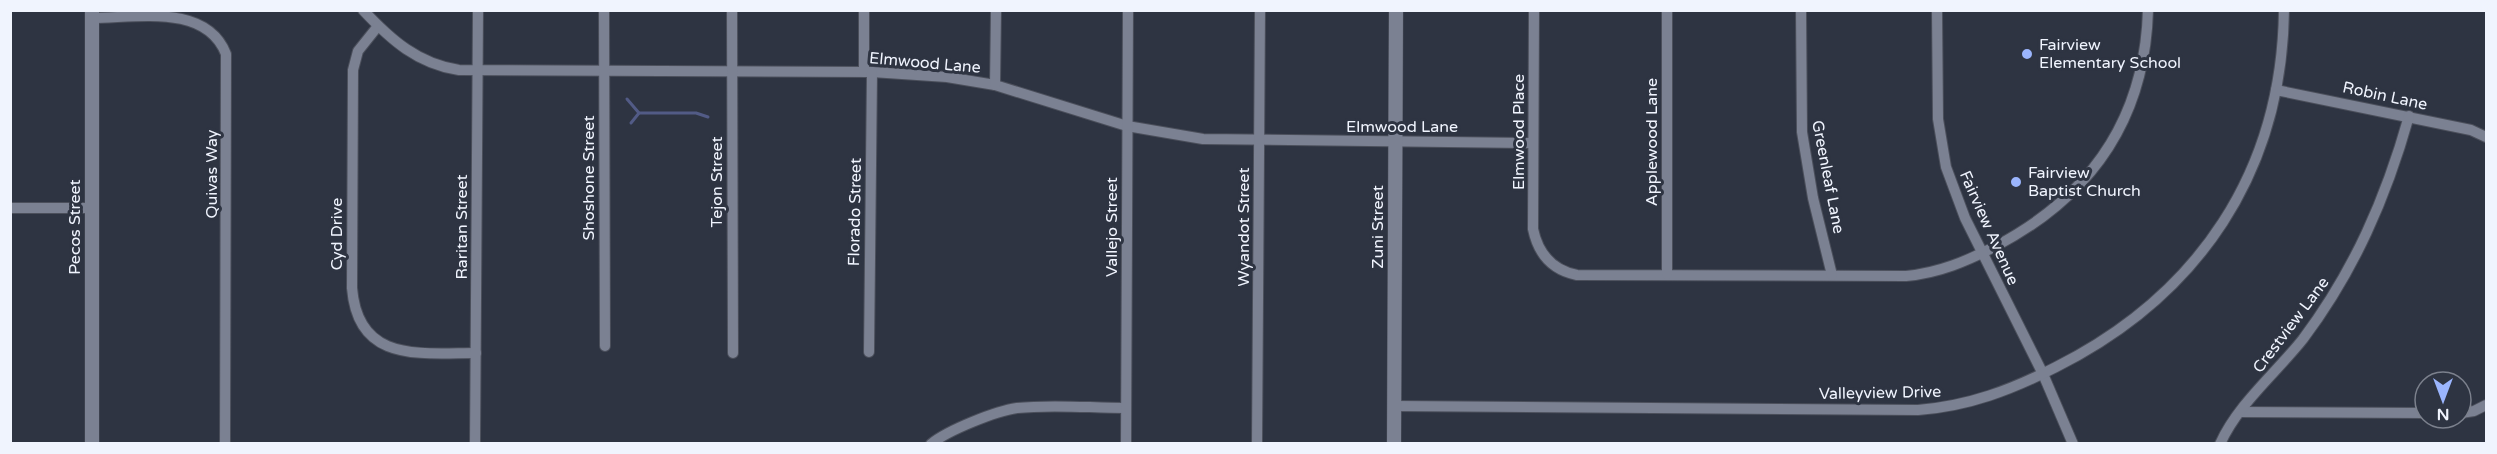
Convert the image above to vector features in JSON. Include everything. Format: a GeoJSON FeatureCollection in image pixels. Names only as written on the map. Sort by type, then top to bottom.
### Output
{"type":"FeatureCollection","features":[{"type":"Feature","properties":{"kind":"street","name":"Elmwood Lane"},"geometry":{"type":"LineString","coordinates":[[363,10],[398,44],[421,59],[448,68],[478,71],[868,72],[947,77],[995,85],[1127,126],[1194,138],[1259,141],[1533,143]]}},
{"type":"Feature","properties":{"kind":"street","name":"Raritan Street"},"geometry":{"type":"LineString","coordinates":[[475,444],[478,10]]}},
{"type":"Feature","properties":{"kind":"street","name":"Shoshone Street"},"geometry":{"type":"LineString","coordinates":[[604,10],[605,346]]}},
{"type":"Feature","properties":{"kind":"street","name":"Tejon Street"},"geometry":{"type":"LineString","coordinates":[[732,10],[732,353]]}},
{"type":"Feature","properties":{"kind":"street","name":"Florado Street"},"geometry":{"type":"LineString","coordinates":[[864,10],[868,72],[869,352]]}},
{"type":"Feature","properties":{"kind":"street"},"geometry":{"type":"LineString","coordinates":[[995,85],[996,10]]}},
{"type":"Feature","properties":{"kind":"street","name":"Vallejo Street"},"geometry":{"type":"LineString","coordinates":[[1125,444],[1128,10]]}},
{"type":"Feature","properties":{"kind":"street","name":"Wyandot Street"},"geometry":{"type":"LineString","coordinates":[[1257,444],[1260,10]]}},
{"type":"Feature","properties":{"kind":"street","name":"Zuni Street"},"geometry":{"type":"LineString","coordinates":[[1394,444],[1396,10]]}},
{"type":"Feature","properties":{"kind":"street","name":"Elmwood Place"},"geometry":{"type":"LineString","coordinates":[[1534,10],[1533,229],[1541,252],[1558,268],[1577,275],[1667,274]]}},
{"type":"Feature","properties":{"kind":"street","name":"Applewood Lane"},"geometry":{"type":"LineString","coordinates":[[1667,274],[1668,10]]}},
{"type":"Feature","properties":{"kind":"street","name":"Greenleaf Lane"},"geometry":{"type":"LineString","coordinates":[[1801,10],[1802,132],[1813,198],[1832,276]]}},
{"type":"Feature","properties":{"kind":"street","name":"Fairview Avenue"},"geometry":{"type":"LineString","coordinates":[[1937,10],[1937,99],[1946,167],[1955,195],[1981,253],[2043,374],[2073,444]]}},
{"type":"Feature","properties":{"kind":"street"},"geometry":{"type":"LineString","coordinates":[[1667,274],[1832,276],[1927,274],[1940,271],[2017,235],[2058,206],[2086,178],[2106,153],[2120,129],[2136,90],[2146,48],[2148,10]]}},
{"type":"Feature","properties":{"kind":"street","name":"Valleyview Drive"},"geometry":{"type":"LineString","coordinates":[[1394,405],[1918,410],[1964,404],[1992,397],[2043,374],[2119,332],[2150,307],[2194,262],[2228,215],[2262,142],[2276,90],[2284,38],[2284,10]]}},
{"type":"Feature","properties":{"kind":"street","name":"Pecos Street"},"geometry":{"type":"LineString","coordinates":[[92,14],[92,444]]}},
{"type":"Feature","properties":{"kind":"street","name":"Quivas Way"},"geometry":{"type":"LineString","coordinates":[[92,14],[174,17],[193,20],[215,35],[226,54],[225,444]]}},
{"type":"Feature","properties":{"kind":"street","name":"Cyd Drive"},"geometry":{"type":"LineString","coordinates":[[378,26],[358,51],[353,70],[352,288],[354,309],[364,328],[376,340],[390,348],[408,353],[476,353]]}},
{"type":"Feature","properties":{"kind":"street","name":"Robin Lane"},"geometry":{"type":"LineString","coordinates":[[2276,90],[2409,116],[2470,130],[2487,137]]}},
{"type":"Feature","properties":{"kind":"street","name":"Crestview Lane"},"geometry":{"type":"LineString","coordinates":[[2220,444],[2240,412],[2298,344],[2344,279],[2362,246],[2388,187],[2409,116]]}},
{"type":"Feature","properties":{"kind":"street"},"geometry":{"type":"LineString","coordinates":[[10,208],[92,208]]}},
{"type":"Feature","properties":{"kind":"street"},"geometry":{"type":"LineString","coordinates":[[2473,411],[2487,405]]}},
{"type":"Feature","properties":{"kind":"street"},"geometry":{"type":"LineString","coordinates":[[931,444],[939,437],[966,425],[1018,408],[1126,408]]}},
{"type":"Feature","properties":{"kind":"street"},"geometry":{"type":"LineString","coordinates":[[2240,412],[2413,413]]}},
{"type":"Feature","properties":{"kind":"waterway"},"geometry":{"type":"LineString","coordinates":[[627,99],[639,113],[696,113],[708,117]]}},
{"type":"Feature","properties":{"kind":"waterway"},"geometry":{"type":"LineString","coordinates":[[631,123],[639,113]]}},
{"type":"Feature","properties":{"kind":"place","name":"Fairview Elementary School"},"geometry":{"type":"Point","coordinates":[2027,54]}},
{"type":"Feature","properties":{"kind":"place","name":"Fairview Baptist Church"},"geometry":{"type":"Point","coordinates":[2016,182]}}]}
